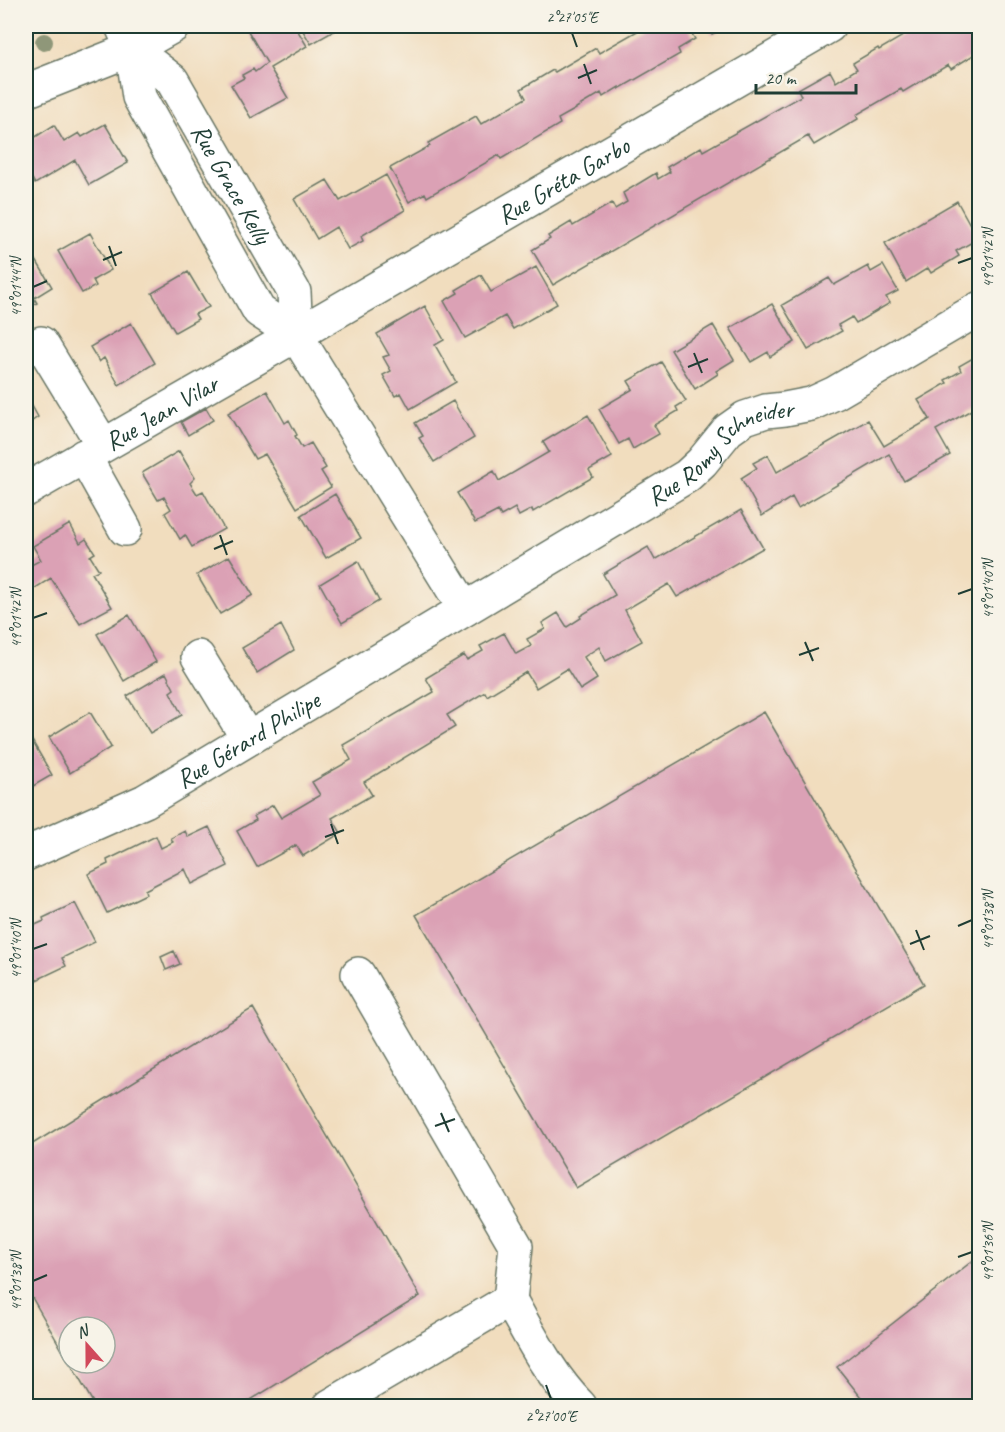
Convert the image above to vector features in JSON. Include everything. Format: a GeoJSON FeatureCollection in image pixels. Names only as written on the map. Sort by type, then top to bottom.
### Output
{"type":"FeatureCollection","features":[{"type":"Feature","properties":{"kind":"street"},"geometry":{"type":"LineString","coordinates":[[26,91],[127,38],[173,26]]}},
{"type":"Feature","properties":{"kind":"street","name":"Rue Gréta Garbo"},"geometry":{"type":"LineString","coordinates":[[296,335],[829,26]]}},
{"type":"Feature","properties":{"kind":"street","name":"Rue Grace Kelly"},"geometry":{"type":"LineString","coordinates":[[127,38],[139,98],[259,312],[296,335],[465,609]]}},
{"type":"Feature","properties":{"kind":"street","name":"Rue Romy Schneider"},"geometry":{"type":"LineString","coordinates":[[465,609],[687,476],[702,462],[728,430],[745,418],[766,411],[811,404],[835,393],[980,308]]}},
{"type":"Feature","properties":{"kind":"street","name":"Rue Jean Vilar"},"geometry":{"type":"LineString","coordinates":[[26,490],[296,335]]}},
{"type":"Feature","properties":{"kind":"street"},"geometry":{"type":"LineString","coordinates":[[42,342],[93,451],[125,529]]}},
{"type":"Feature","properties":{"kind":"street","name":"Rue Gérard Philipe"},"geometry":{"type":"LineString","coordinates":[[26,854],[145,801],[465,609]]}},
{"type":"Feature","properties":{"kind":"street"},"geometry":{"type":"LineString","coordinates":[[198,657],[248,739]]}},
{"type":"Feature","properties":{"kind":"street"},"geometry":{"type":"LineString","coordinates":[[358,974],[516,1246],[510,1300],[548,1366],[566,1392],[580,1407]]}},
{"type":"Feature","properties":{"kind":"street"},"geometry":{"type":"LineString","coordinates":[[330,1407],[510,1300]]}},
{"type":"Feature","properties":{"kind":"building"},"geometry":{"type":"Polygon","coordinates":[[[257,26],[265,28],[295,26],[307,46],[270,68],[288,98],[251,118],[231,85],[244,78],[242,75],[253,69],[255,72],[267,63],[248,31],[257,26]]]}},
{"type":"Feature","properties":{"kind":"building"},"geometry":{"type":"Polygon","coordinates":[[[300,26],[343,26],[311,44],[300,26]]]}},
{"type":"Feature","properties":{"kind":"building"},"geometry":{"type":"Polygon","coordinates":[[[646,26],[687,26],[695,39],[678,49],[680,54],[603,97],[601,93],[558,119],[560,124],[501,159],[499,155],[427,197],[425,193],[409,202],[390,168],[430,146],[428,143],[476,116],[481,124],[526,98],[521,89],[553,70],[555,72],[596,48],[599,53],[646,26]]]}},
{"type":"Feature","properties":{"kind":"building"},"geometry":{"type":"Polygon","coordinates":[[[707,26],[728,26],[712,34],[707,26]]]}},
{"type":"Feature","properties":{"kind":"building"},"geometry":{"type":"Polygon","coordinates":[[[909,26],[925,26],[930,33],[943,26],[980,26],[980,51],[951,69],[948,65],[903,92],[901,89],[856,115],[858,119],[814,145],[808,136],[553,285],[532,250],[550,239],[548,236],[571,222],[573,226],[612,203],[615,209],[627,202],[623,193],[656,173],[658,179],[670,172],[667,167],[701,147],[703,151],[801,96],[798,89],[830,71],[836,82],[857,69],[853,63],[903,36],[901,31],[909,26]]]}},
{"type":"Feature","properties":{"kind":"building"},"geometry":{"type":"Polygon","coordinates":[[[105,124],[128,163],[89,185],[75,160],[35,184],[26,167],[26,143],[54,125],[64,142],[79,133],[82,137],[105,124]]]}},
{"type":"Feature","properties":{"kind":"building"},"geometry":{"type":"Polygon","coordinates":[[[386,175],[405,210],[361,236],[363,241],[348,249],[336,227],[317,239],[294,199],[327,180],[340,201],[386,175]]]}},
{"type":"Feature","properties":{"kind":"building"},"geometry":{"type":"Polygon","coordinates":[[[957,201],[978,239],[956,251],[959,256],[931,273],[928,268],[906,282],[885,243],[957,201]]]}},
{"type":"Feature","properties":{"kind":"building"},"geometry":{"type":"Polygon","coordinates":[[[90,233],[111,270],[93,280],[96,286],[82,293],[58,251],[90,233]]]}},
{"type":"Feature","properties":{"kind":"building"},"geometry":{"type":"Polygon","coordinates":[[[30,250],[52,287],[34,298],[37,303],[26,310],[26,253],[30,250]]]}},
{"type":"Feature","properties":{"kind":"building"},"geometry":{"type":"Polygon","coordinates":[[[883,265],[898,291],[886,297],[890,303],[856,323],[852,317],[838,325],[842,331],[808,350],[782,305],[829,278],[834,285],[868,266],[871,272],[883,265]]]}},
{"type":"Feature","properties":{"kind":"building"},"geometry":{"type":"Polygon","coordinates":[[[536,267],[557,304],[513,329],[505,316],[465,338],[444,301],[458,293],[456,290],[481,275],[491,292],[536,267]]]}},
{"type":"Feature","properties":{"kind":"building"},"geometry":{"type":"Polygon","coordinates":[[[188,272],[209,307],[195,314],[198,319],[175,332],[152,293],[188,272]]]}},
{"type":"Feature","properties":{"kind":"building"},"geometry":{"type":"Polygon","coordinates":[[[772,304],[795,342],[770,357],[768,352],[751,362],[730,328],[772,304]]]}},
{"type":"Feature","properties":{"kind":"building"},"geometry":{"type":"Polygon","coordinates":[[[425,306],[444,340],[435,345],[456,382],[410,409],[401,393],[395,396],[383,375],[391,371],[383,357],[389,355],[377,334],[425,306]]]}},
{"type":"Feature","properties":{"kind":"building"},"geometry":{"type":"Polygon","coordinates":[[[131,323],[155,363],[119,385],[104,358],[99,362],[90,347],[131,323]]]}},
{"type":"Feature","properties":{"kind":"building"},"geometry":{"type":"Polygon","coordinates":[[[713,325],[734,360],[716,371],[718,374],[695,389],[671,350],[713,325]]]}},
{"type":"Feature","properties":{"kind":"building"},"geometry":{"type":"Polygon","coordinates":[[[980,354],[980,405],[936,430],[950,455],[904,481],[889,454],[798,508],[792,497],[762,516],[741,478],[757,468],[753,463],[768,455],[777,472],[868,420],[884,446],[930,419],[918,400],[947,383],[945,380],[961,371],[959,366],[980,354]]]}},
{"type":"Feature","properties":{"kind":"building"},"geometry":{"type":"Polygon","coordinates":[[[661,362],[686,401],[676,407],[678,411],[654,425],[659,434],[633,449],[628,439],[619,444],[599,409],[633,389],[628,381],[661,362]]]}},
{"type":"Feature","properties":{"kind":"building"},"geometry":{"type":"Polygon","coordinates":[[[267,391],[285,423],[289,420],[302,448],[311,443],[326,468],[321,471],[331,487],[297,508],[265,454],[255,459],[228,413],[267,391]]]}},
{"type":"Feature","properties":{"kind":"building"},"geometry":{"type":"Polygon","coordinates":[[[26,395],[38,417],[26,425],[26,395]]]}},
{"type":"Feature","properties":{"kind":"building"},"geometry":{"type":"Polygon","coordinates":[[[453,401],[474,438],[434,462],[419,438],[423,436],[415,423],[453,401]]]}},
{"type":"Feature","properties":{"kind":"building"},"geometry":{"type":"Polygon","coordinates":[[[206,408],[213,420],[188,435],[181,422],[206,408]]]}},
{"type":"Feature","properties":{"kind":"building"},"geometry":{"type":"Polygon","coordinates":[[[588,415],[612,457],[589,470],[593,477],[533,512],[532,509],[519,516],[515,508],[501,516],[498,511],[475,523],[457,493],[494,471],[499,481],[549,452],[543,442],[588,415]]]}},
{"type":"Feature","properties":{"kind":"building"},"geometry":{"type":"Polygon","coordinates":[[[179,451],[195,478],[190,483],[197,494],[203,491],[224,529],[192,547],[185,535],[180,539],[165,513],[171,509],[164,497],[158,500],[142,473],[179,451]]]}},
{"type":"Feature","properties":{"kind":"building"},"geometry":{"type":"Polygon","coordinates":[[[335,494],[361,538],[326,558],[301,515],[335,494]]]}},
{"type":"Feature","properties":{"kind":"building"},"geometry":{"type":"Polygon","coordinates":[[[741,510],[763,548],[677,597],[669,584],[625,610],[642,641],[606,661],[599,647],[584,657],[597,679],[580,690],[567,669],[536,688],[526,672],[487,696],[485,692],[447,715],[455,727],[364,782],[372,795],[332,818],[341,833],[303,856],[296,845],[257,867],[237,831],[256,820],[254,816],[273,805],[281,818],[320,795],[312,782],[351,760],[343,745],[434,692],[426,678],[464,655],[467,660],[483,651],[480,646],[504,633],[516,654],[531,646],[527,639],[545,629],[542,623],[558,613],[567,627],[581,618],[580,616],[615,595],[603,574],[648,547],[655,560],[741,510]]]}},
{"type":"Feature","properties":{"kind":"building"},"geometry":{"type":"Polygon","coordinates":[[[70,524],[80,543],[86,539],[95,553],[90,556],[99,570],[92,573],[112,607],[80,624],[51,578],[26,594],[26,575],[30,572],[27,567],[41,560],[33,546],[70,524]]]}},
{"type":"Feature","properties":{"kind":"building"},"geometry":{"type":"Polygon","coordinates":[[[229,556],[253,595],[220,614],[197,575],[229,556]]]}},
{"type":"Feature","properties":{"kind":"building"},"geometry":{"type":"Polygon","coordinates":[[[358,561],[379,601],[342,623],[320,584],[358,561]]]}},
{"type":"Feature","properties":{"kind":"building"},"geometry":{"type":"Polygon","coordinates":[[[129,615],[156,662],[124,681],[97,634],[129,615]]]}},
{"type":"Feature","properties":{"kind":"building"},"geometry":{"type":"Polygon","coordinates":[[[281,625],[294,650],[257,673],[242,648],[281,625]]]}},
{"type":"Feature","properties":{"kind":"building"},"geometry":{"type":"Polygon","coordinates":[[[166,673],[174,689],[170,692],[182,715],[150,733],[127,696],[166,673]]]}},
{"type":"Feature","properties":{"kind":"building"},"geometry":{"type":"Polygon","coordinates":[[[90,712],[111,747],[70,773],[49,737],[90,712]]]}},
{"type":"Feature","properties":{"kind":"building"},"geometry":{"type":"Polygon","coordinates":[[[764,712],[924,984],[576,1188],[416,915],[764,712]]]}},
{"type":"Feature","properties":{"kind":"building"},"geometry":{"type":"Polygon","coordinates":[[[31,739],[52,775],[26,790],[26,742],[31,739]]]}},
{"type":"Feature","properties":{"kind":"building"},"geometry":{"type":"Polygon","coordinates":[[[209,827],[228,866],[192,884],[185,869],[145,890],[146,894],[107,913],[88,874],[108,864],[107,860],[156,836],[161,848],[173,842],[171,838],[185,831],[188,837],[209,827]]]}},
{"type":"Feature","properties":{"kind":"building"},"geometry":{"type":"Polygon","coordinates":[[[75,903],[95,942],[62,958],[66,966],[26,985],[26,929],[75,903]]]}},
{"type":"Feature","properties":{"kind":"building"},"geometry":{"type":"Polygon","coordinates":[[[174,951],[180,964],[166,970],[161,957],[174,951]]]}},
{"type":"Feature","properties":{"kind":"building"},"geometry":{"type":"Polygon","coordinates":[[[253,1008],[420,1296],[241,1406],[95,1406],[77,1375],[117,1375],[117,1315],[57,1315],[57,1341],[26,1287],[26,1148],[253,1008]]]}},
{"type":"Feature","properties":{"kind":"building"},"geometry":{"type":"Polygon","coordinates":[[[980,1255],[980,1406],[868,1406],[837,1367],[980,1255]]]}}]}
